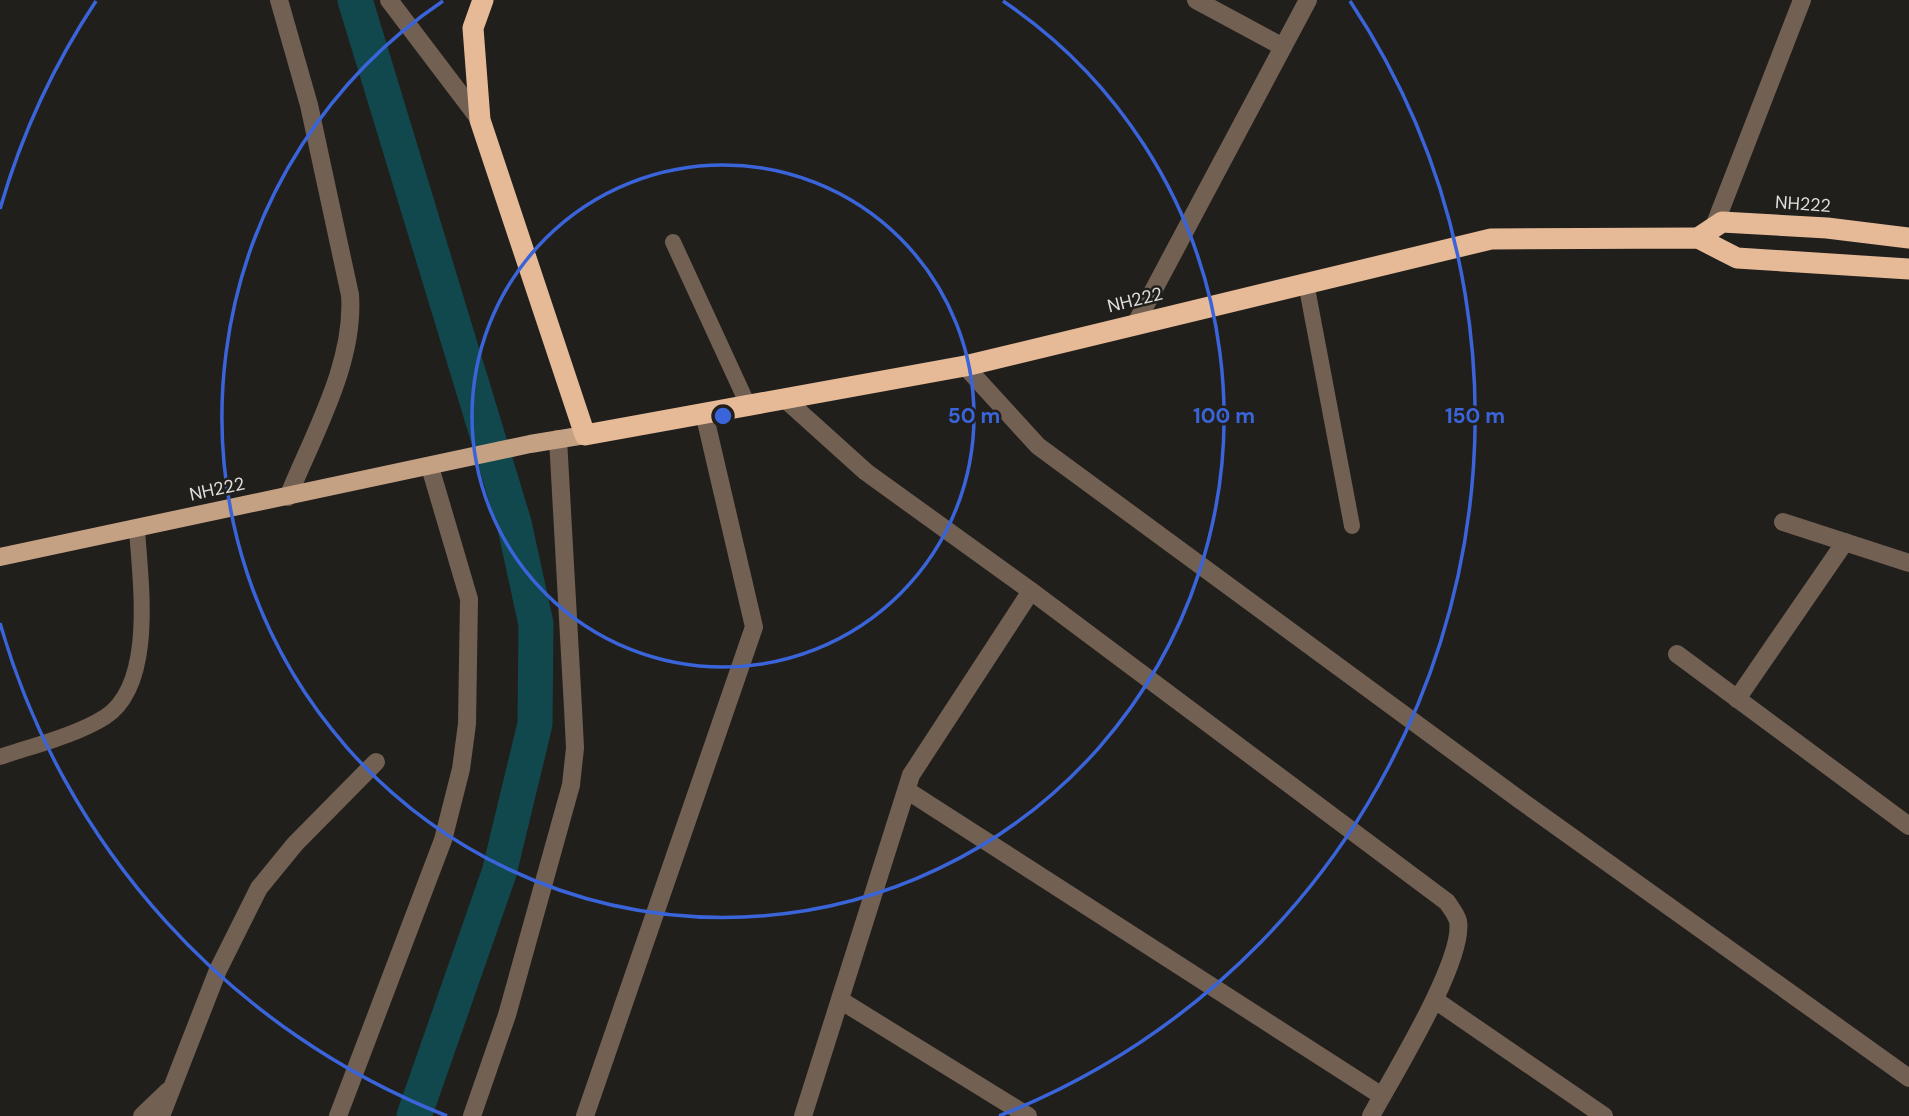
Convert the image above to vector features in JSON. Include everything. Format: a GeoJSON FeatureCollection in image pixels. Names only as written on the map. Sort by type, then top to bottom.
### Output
{"type":"FeatureCollection","features":[{"type":"Feature","properties":{"kind":"highway"},"geometry":{"type":"LineString","coordinates":[[483,0],[473,28],[480,120],[585,435]]}},
{"type":"Feature","properties":{"kind":"highway"},"geometry":{"type":"LineString","coordinates":[[1698,238],[1715,224]]}},
{"type":"Feature","properties":{"kind":"highway","name":"NH222"},"geometry":{"type":"LineString","coordinates":[[1715,224],[1828,228],[1909,238]]}},
{"type":"Feature","properties":{"kind":"highway","name":"NH222"},"geometry":{"type":"LineString","coordinates":[[585,435],[965,366],[1491,239],[1698,238],[1737,258],[1909,269]]}},
{"type":"Feature","properties":{"kind":"main road","name":"NH222"},"geometry":{"type":"LineString","coordinates":[[0,557],[437,466],[530,444],[585,435]]}},
{"type":"Feature","properties":{"kind":"street"},"geometry":{"type":"LineString","coordinates":[[279,0],[309,105],[350,295],[352,319],[341,366],[288,497]]}},
{"type":"Feature","properties":{"kind":"street"},"geometry":{"type":"LineString","coordinates":[[389,0],[480,120]]}},
{"type":"Feature","properties":{"kind":"street"},"geometry":{"type":"LineString","coordinates":[[1196,0],[1283,47]]}},
{"type":"Feature","properties":{"kind":"street"},"geometry":{"type":"LineString","coordinates":[[1136,323],[1308,0]]}},
{"type":"Feature","properties":{"kind":"street"},"geometry":{"type":"LineString","coordinates":[[1715,224],[1802,0]]}},
{"type":"Feature","properties":{"kind":"street"},"geometry":{"type":"LineString","coordinates":[[965,366],[1038,446],[1520,800],[1909,1078]]}},
{"type":"Feature","properties":{"kind":"street"},"geometry":{"type":"LineString","coordinates":[[785,398],[866,472],[1031,591],[1447,902],[1458,918],[1458,936],[1435,1000],[1371,1116]]}},
{"type":"Feature","properties":{"kind":"street"},"geometry":{"type":"LineString","coordinates":[[585,1116],[754,627],[704,413]]}},
{"type":"Feature","properties":{"kind":"street"},"geometry":{"type":"LineString","coordinates":[[472,1116],[507,1015],[571,785],[575,748],[558,439]]}},
{"type":"Feature","properties":{"kind":"street"},"geometry":{"type":"LineString","coordinates":[[338,1116],[443,840],[461,769],[467,723],[469,599],[437,466]]}},
{"type":"Feature","properties":{"kind":"street"},"geometry":{"type":"LineString","coordinates":[[1783,522],[1909,563]]}},
{"type":"Feature","properties":{"kind":"street"},"geometry":{"type":"LineString","coordinates":[[1737,699],[1845,542]]}},
{"type":"Feature","properties":{"kind":"street"},"geometry":{"type":"LineString","coordinates":[[803,1116],[911,775],[1031,591]]}},
{"type":"Feature","properties":{"kind":"street"},"geometry":{"type":"LineString","coordinates":[[1677,654],[1909,826]]}},
{"type":"Feature","properties":{"kind":"street"},"geometry":{"type":"LineString","coordinates":[[161,1116],[236,929],[259,888],[295,844],[376,762]]}},
{"type":"Feature","properties":{"kind":"street"},"geometry":{"type":"LineString","coordinates":[[908,791],[1381,1096]]}},
{"type":"Feature","properties":{"kind":"street"},"geometry":{"type":"LineString","coordinates":[[840,1000],[1028,1116]]}},
{"type":"Feature","properties":{"kind":"street"},"geometry":{"type":"LineString","coordinates":[[1435,1000],[1604,1116]]}},
{"type":"Feature","properties":{"kind":"street"},"geometry":{"type":"LineString","coordinates":[[142,1116],[170,1088]]}},
{"type":"Feature","properties":{"kind":"lane"},"geometry":{"type":"LineString","coordinates":[[673,242],[748,405]]}},
{"type":"Feature","properties":{"kind":"lane"},"geometry":{"type":"LineString","coordinates":[[1306,283],[1352,526]]}},
{"type":"Feature","properties":{"kind":"lane"},"geometry":{"type":"LineString","coordinates":[[0,757],[107,716],[130,687],[139,663],[142,619],[137,529]]}},
{"type":"Feature","properties":{"kind":"waterway"},"geometry":{"type":"LineString","coordinates":[[355,0],[514,523],[536,624],[535,724],[499,873],[414,1116]]}}]}
